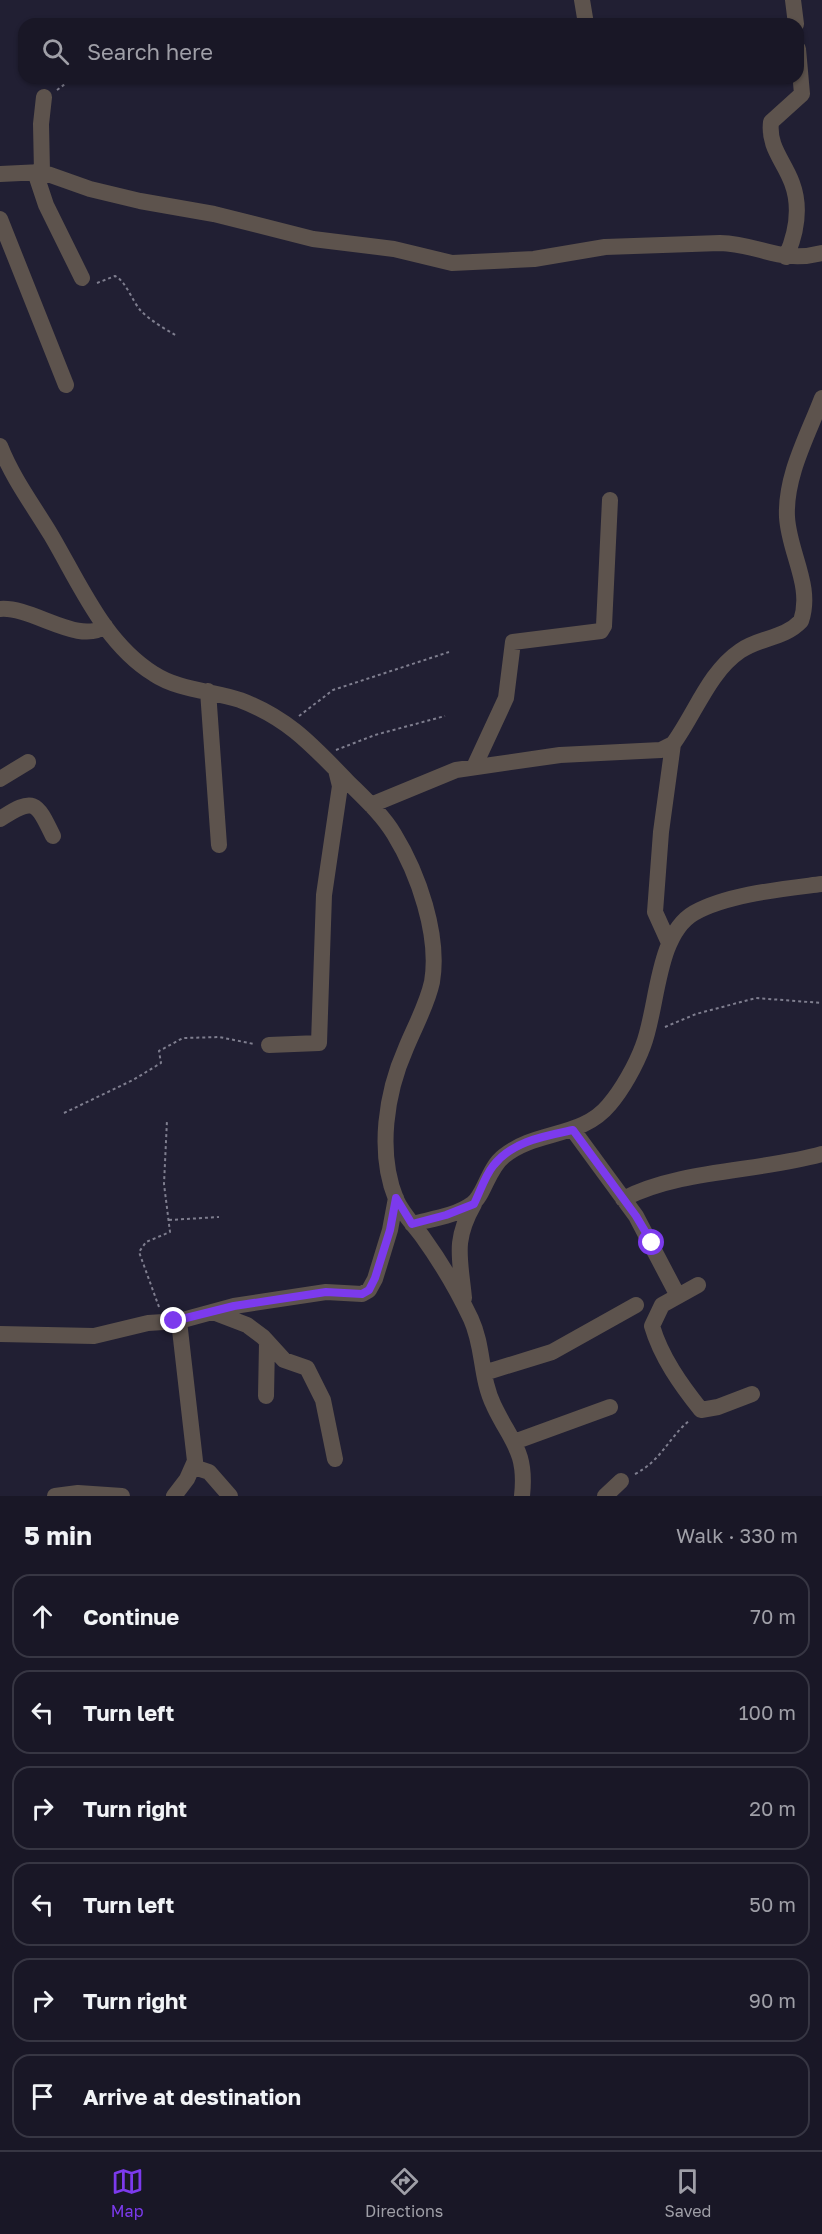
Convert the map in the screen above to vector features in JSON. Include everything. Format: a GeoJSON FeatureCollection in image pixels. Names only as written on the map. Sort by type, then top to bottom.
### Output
{"type":"FeatureCollection","features":[{"type":"Feature","properties":{"kind":"street"},"geometry":{"type":"LineString","coordinates":[[582,0],[585,18]]}},
{"type":"Feature","properties":{"kind":"street"},"geometry":{"type":"LineString","coordinates":[[793,0],[795,18]]}},
{"type":"Feature","properties":{"kind":"street"},"geometry":{"type":"LineString","coordinates":[[786,257],[795,229],[796,200],[791,182],[770,135],[771,122],[802,94],[801,84]]}},
{"type":"Feature","properties":{"kind":"street"},"geometry":{"type":"LineString","coordinates":[[44,97],[38,186],[82,278]]}},
{"type":"Feature","properties":{"kind":"street"},"geometry":{"type":"LineString","coordinates":[[0,174],[38,172],[90,189],[148,203],[224,216],[313,239],[394,249],[452,263],[534,259],[605,247],[720,243],[737,244],[786,257],[799,258],[822,253]]}},
{"type":"Feature","properties":{"kind":"street"},"geometry":{"type":"LineString","coordinates":[[0,219],[66,385]]}},
{"type":"Feature","properties":{"kind":"street"},"geometry":{"type":"LineString","coordinates":[[669,943],[655,912],[661,832],[673,744],[719,671],[732,658],[751,645],[784,635],[801,621],[806,596],[792,546],[787,502],[792,476],[822,398]]}},
{"type":"Feature","properties":{"kind":"street"},"geometry":{"type":"LineString","coordinates":[[0,446],[14,479],[105,626],[152,673],[262,709],[289,725],[323,755],[371,805],[393,832],[412,869],[426,910],[432,958],[430,991],[404,1051],[389,1108],[386,1161],[396,1198],[465,1306],[480,1343],[484,1373],[494,1407],[514,1442],[523,1469],[522,1496]]}},
{"type":"Feature","properties":{"kind":"street"},"geometry":{"type":"LineString","coordinates":[[474,767],[506,698],[513,642],[602,631],[610,500]]}},
{"type":"Feature","properties":{"kind":"street"},"geometry":{"type":"LineString","coordinates":[[0,609],[52,621],[81,633],[93,633],[105,626]]}},
{"type":"Feature","properties":{"kind":"street"},"geometry":{"type":"LineString","coordinates":[[208,691],[219,845]]}},
{"type":"Feature","properties":{"kind":"street"},"geometry":{"type":"LineString","coordinates":[[371,805],[456,770],[560,755],[661,750],[673,744]]}},
{"type":"Feature","properties":{"kind":"street"},"geometry":{"type":"LineString","coordinates":[[0,779],[28,762]]}},
{"type":"Feature","properties":{"kind":"street"},"geometry":{"type":"LineString","coordinates":[[269,1046],[319,1043],[324,895],[340,786],[336,770]]}},
{"type":"Feature","properties":{"kind":"street"},"geometry":{"type":"LineString","coordinates":[[0,819],[22,804],[31,803],[38,807],[53,836]]}},
{"type":"Feature","properties":{"kind":"street"},"geometry":{"type":"LineString","coordinates":[[465,1306],[458,1241],[461,1226],[493,1166],[503,1156],[532,1139],[573,1130],[608,1106],[643,1046],[669,943],[681,924],[692,914],[709,906],[780,890],[822,884]]}},
{"type":"Feature","properties":{"kind":"street"},"geometry":{"type":"LineString","coordinates":[[573,1130],[652,1243],[678,1296]]}},
{"type":"Feature","properties":{"kind":"street"},"geometry":{"type":"LineString","coordinates":[[623,1199],[671,1183],[798,1161],[822,1154]]}},
{"type":"Feature","properties":{"kind":"street"},"geometry":{"type":"LineString","coordinates":[[0,1334],[94,1336],[326,1292],[362,1294],[369,1290],[375,1278],[390,1230],[396,1198]]}},
{"type":"Feature","properties":{"kind":"street"},"geometry":{"type":"LineString","coordinates":[[412,1224],[446,1215],[474,1204]]}},
{"type":"Feature","properties":{"kind":"street"},"geometry":{"type":"LineString","coordinates":[[698,1285],[662,1305],[652,1326],[662,1351],[683,1388],[701,1410],[718,1407],[752,1394]]}},
{"type":"Feature","properties":{"kind":"street"},"geometry":{"type":"LineString","coordinates":[[484,1373],[552,1352],[636,1305]]}},
{"type":"Feature","properties":{"kind":"street"},"geometry":{"type":"LineString","coordinates":[[213,1312],[247,1325],[284,1360],[307,1368],[323,1400],[335,1459]]}},
{"type":"Feature","properties":{"kind":"street"},"geometry":{"type":"LineString","coordinates":[[174,1321],[193,1430],[194,1467],[174,1496]]}},
{"type":"Feature","properties":{"kind":"street"},"geometry":{"type":"LineString","coordinates":[[266,1396],[267,1343]]}},
{"type":"Feature","properties":{"kind":"street"},"geometry":{"type":"LineString","coordinates":[[514,1442],[610,1407]]}},
{"type":"Feature","properties":{"kind":"street"},"geometry":{"type":"LineString","coordinates":[[194,1467],[209,1472],[230,1496]]}},
{"type":"Feature","properties":{"kind":"street"},"geometry":{"type":"LineString","coordinates":[[605,1496],[621,1481]]}},
{"type":"Feature","properties":{"kind":"street"},"geometry":{"type":"LineString","coordinates":[[55,1496],[78,1493],[122,1496]]}},
{"type":"Feature","properties":{"kind":"path"},"geometry":{"type":"LineString","coordinates":[[44,97],[69,84]]}},
{"type":"Feature","properties":{"kind":"path"},"geometry":{"type":"LineString","coordinates":[[82,278],[90,285],[115,276],[120,278],[129,296],[142,312],[177,336]]}},
{"type":"Feature","properties":{"kind":"path"},"geometry":{"type":"LineString","coordinates":[[289,725],[333,690],[449,652]]}},
{"type":"Feature","properties":{"kind":"path"},"geometry":{"type":"LineString","coordinates":[[323,755],[375,735],[445,716]]}},
{"type":"Feature","properties":{"kind":"path"},"geometry":{"type":"LineString","coordinates":[[645,1038],[696,1014],[756,998],[822,1003]]}},
{"type":"Feature","properties":{"kind":"path"},"geometry":{"type":"LineString","coordinates":[[64,1113],[134,1080],[161,1063],[159,1051],[183,1038],[219,1038],[269,1046]]}},
{"type":"Feature","properties":{"kind":"path"},"geometry":{"type":"LineString","coordinates":[[167,1120],[164,1184],[170,1232],[146,1242],[139,1252],[157,1304],[174,1321]]}},
{"type":"Feature","properties":{"kind":"path"},"geometry":{"type":"LineString","coordinates":[[169,1220],[219,1217]]}},
{"type":"Feature","properties":{"kind":"path"},"geometry":{"type":"LineString","coordinates":[[621,1481],[654,1463],[672,1437],[701,1410]]}},
{"type":"Feature","properties":{"kind":"route"},"geometry":{"type":"LineString","coordinates":[[174,1321],[234,1306],[326,1292],[362,1294],[369,1290],[382,1259],[396,1198],[412,1224],[446,1215],[474,1204],[493,1166],[514,1148],[532,1139],[573,1130],[636,1216],[652,1243]]}}]}
